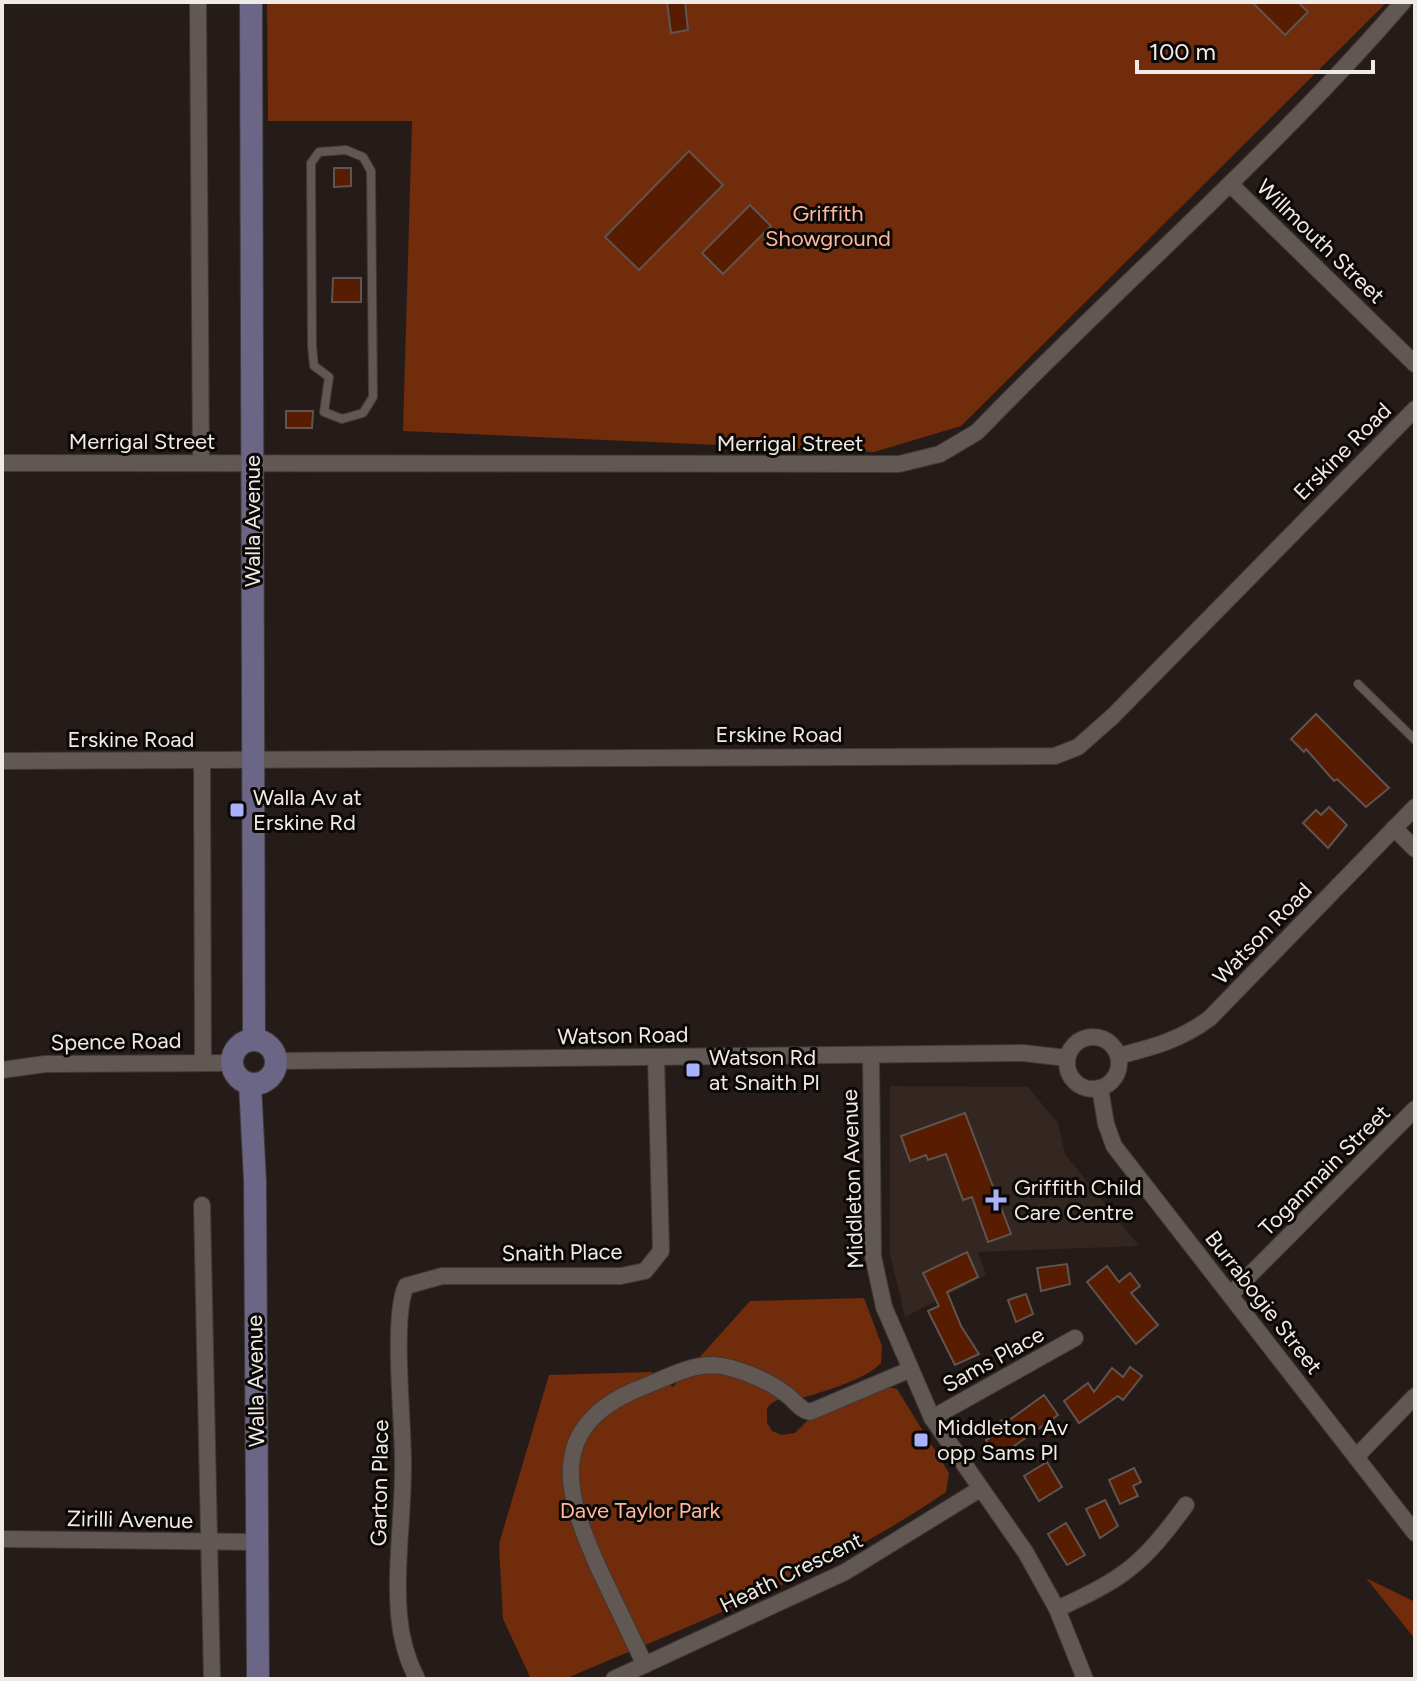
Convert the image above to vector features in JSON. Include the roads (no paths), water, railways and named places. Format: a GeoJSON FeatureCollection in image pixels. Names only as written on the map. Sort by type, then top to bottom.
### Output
{"type":"FeatureCollection","features":[{"type":"Feature","properties":{"kind":"street"},"geometry":{"type":"LineString","coordinates":[[198,2],[201,463]]}},
{"type":"Feature","properties":{"kind":"street","name":"Walla Avenue"},"geometry":{"type":"LineString","coordinates":[[251,2],[254,1040]]}},
{"type":"Feature","properties":{"kind":"street","name":"Merrigal Street"},"geometry":{"type":"LineString","coordinates":[[2,463],[899,464],[940,454],[977,432],[1230,184],[1402,5]]}},
{"type":"Feature","properties":{"kind":"street","name":"Willmouth Street"},"geometry":{"type":"LineString","coordinates":[[1230,184],[1415,364]]}},
{"type":"Feature","properties":{"kind":"street","name":"Erskine Road"},"geometry":{"type":"LineString","coordinates":[[2,761],[1055,756],[1078,747],[1113,716],[1415,409]]}},
{"type":"Feature","properties":{"kind":"street"},"geometry":{"type":"LineString","coordinates":[[202,761],[203,1062]]}},
{"type":"Feature","properties":{"kind":"street","name":"Watson Road"},"geometry":{"type":"LineString","coordinates":[[1118,1056],[1169,1043],[1210,1018],[1415,807]]}},
{"type":"Feature","properties":{"kind":"street"},"geometry":{"type":"LineString","coordinates":[[1394,828],[1415,849]]}},
{"type":"Feature","properties":{"kind":"street"},"geometry":{"type":"LineString","coordinates":[[1099,1037],[1111,1044],[1118,1056],[1118,1070],[1112,1081],[1100,1088],[1087,1089],[1075,1083],[1068,1071],[1067,1058],[1073,1045],[1085,1038],[1099,1037]]}},
{"type":"Feature","properties":{"kind":"street"},"geometry":{"type":"LineString","coordinates":[[254,1040],[266,1043],[276,1061],[268,1078],[250,1084],[237,1076],[232,1063],[240,1044],[254,1040]]}},
{"type":"Feature","properties":{"kind":"street","name":"Watson Road"},"geometry":{"type":"LineString","coordinates":[[276,1061],[1023,1053],[1067,1058]]}},
{"type":"Feature","properties":{"kind":"street","name":"Middleton Avenue"},"geometry":{"type":"LineString","coordinates":[[871,1055],[873,1256],[884,1307],[932,1418],[1026,1553],[1057,1609],[1085,1679]]}},
{"type":"Feature","properties":{"kind":"street","name":"Snaith Place"},"geometry":{"type":"LineString","coordinates":[[406,1286],[442,1276],[621,1276],[645,1271],[661,1251],[656,1057]]}},
{"type":"Feature","properties":{"kind":"street","name":"Spence Road"},"geometry":{"type":"LineString","coordinates":[[2,1070],[45,1064],[232,1063]]}},
{"type":"Feature","properties":{"kind":"street","name":"Walla Avenue"},"geometry":{"type":"LineString","coordinates":[[250,1084],[255,1181],[258,1679]]}},
{"type":"Feature","properties":{"kind":"street","name":"Burrabogie Street"},"geometry":{"type":"LineString","coordinates":[[1100,1088],[1106,1124],[1114,1146],[1415,1533]]}},
{"type":"Feature","properties":{"kind":"street","name":"Toganmain Street"},"geometry":{"type":"LineString","coordinates":[[1230,1295],[1415,1109]]}},
{"type":"Feature","properties":{"kind":"street"},"geometry":{"type":"LineString","coordinates":[[202,1205],[212,1679]]}},
{"type":"Feature","properties":{"kind":"street","name":"Garton Place"},"geometry":{"type":"LineString","coordinates":[[406,1286],[400,1305],[403,1466],[399,1613],[404,1654],[417,1679]]}},
{"type":"Feature","properties":{"kind":"street","name":"Sams Place"},"geometry":{"type":"LineString","coordinates":[[932,1418],[1075,1338]]}},
{"type":"Feature","properties":{"kind":"street"},"geometry":{"type":"LineString","coordinates":[[645,1665],[581,1529],[571,1497],[572,1451],[579,1433],[593,1415],[623,1395],[693,1367],[727,1367],[774,1386],[804,1411],[810,1412],[909,1370]]}},
{"type":"Feature","properties":{"kind":"street"},"geometry":{"type":"LineString","coordinates":[[1356,1457],[1415,1396]]}},
{"type":"Feature","properties":{"kind":"street","name":"Heath Crescent"},"geometry":{"type":"LineString","coordinates":[[614,1679],[845,1572],[980,1489]]}},
{"type":"Feature","properties":{"kind":"street"},"geometry":{"type":"LineString","coordinates":[[1057,1609],[1132,1571],[1186,1505]]}},
{"type":"Feature","properties":{"kind":"street","name":"Zirilli Avenue"},"geometry":{"type":"LineString","coordinates":[[2,1539],[257,1542]]}},
{"type":"Feature","properties":{"kind":"lane"},"geometry":{"type":"LineString","coordinates":[[346,150],[363,157],[371,171],[373,397],[363,413],[342,419],[324,412],[329,377],[314,366],[312,346],[311,163],[319,152],[346,150]]}},
{"type":"Feature","properties":{"kind":"lane"},"geometry":{"type":"LineString","coordinates":[[1358,684],[1415,740]]}},
{"type":"Feature","properties":{"kind":"place","name":"Walla Av at Erskine Rd"},"geometry":{"type":"Point","coordinates":[237,810]}},
{"type":"Feature","properties":{"kind":"place","name":"Watson Rd at Snaith Pl"},"geometry":{"type":"Point","coordinates":[693,1070]}},
{"type":"Feature","properties":{"kind":"place","name":"Griffith Child Care Centre"},"geometry":{"type":"Point","coordinates":[996,1200]}},
{"type":"Feature","properties":{"kind":"place","name":"Middleton Av opp Sams Pl"},"geometry":{"type":"Point","coordinates":[921,1440]}},
{"type":"Feature","properties":{"kind":"park label","name":"Griffith Showground"},"geometry":{"type":"Point","coordinates":[828,226]}},
{"type":"Feature","properties":{"kind":"park label","name":"Dave Taylor Park"},"geometry":{"type":"Point","coordinates":[640,1510]}}]}
